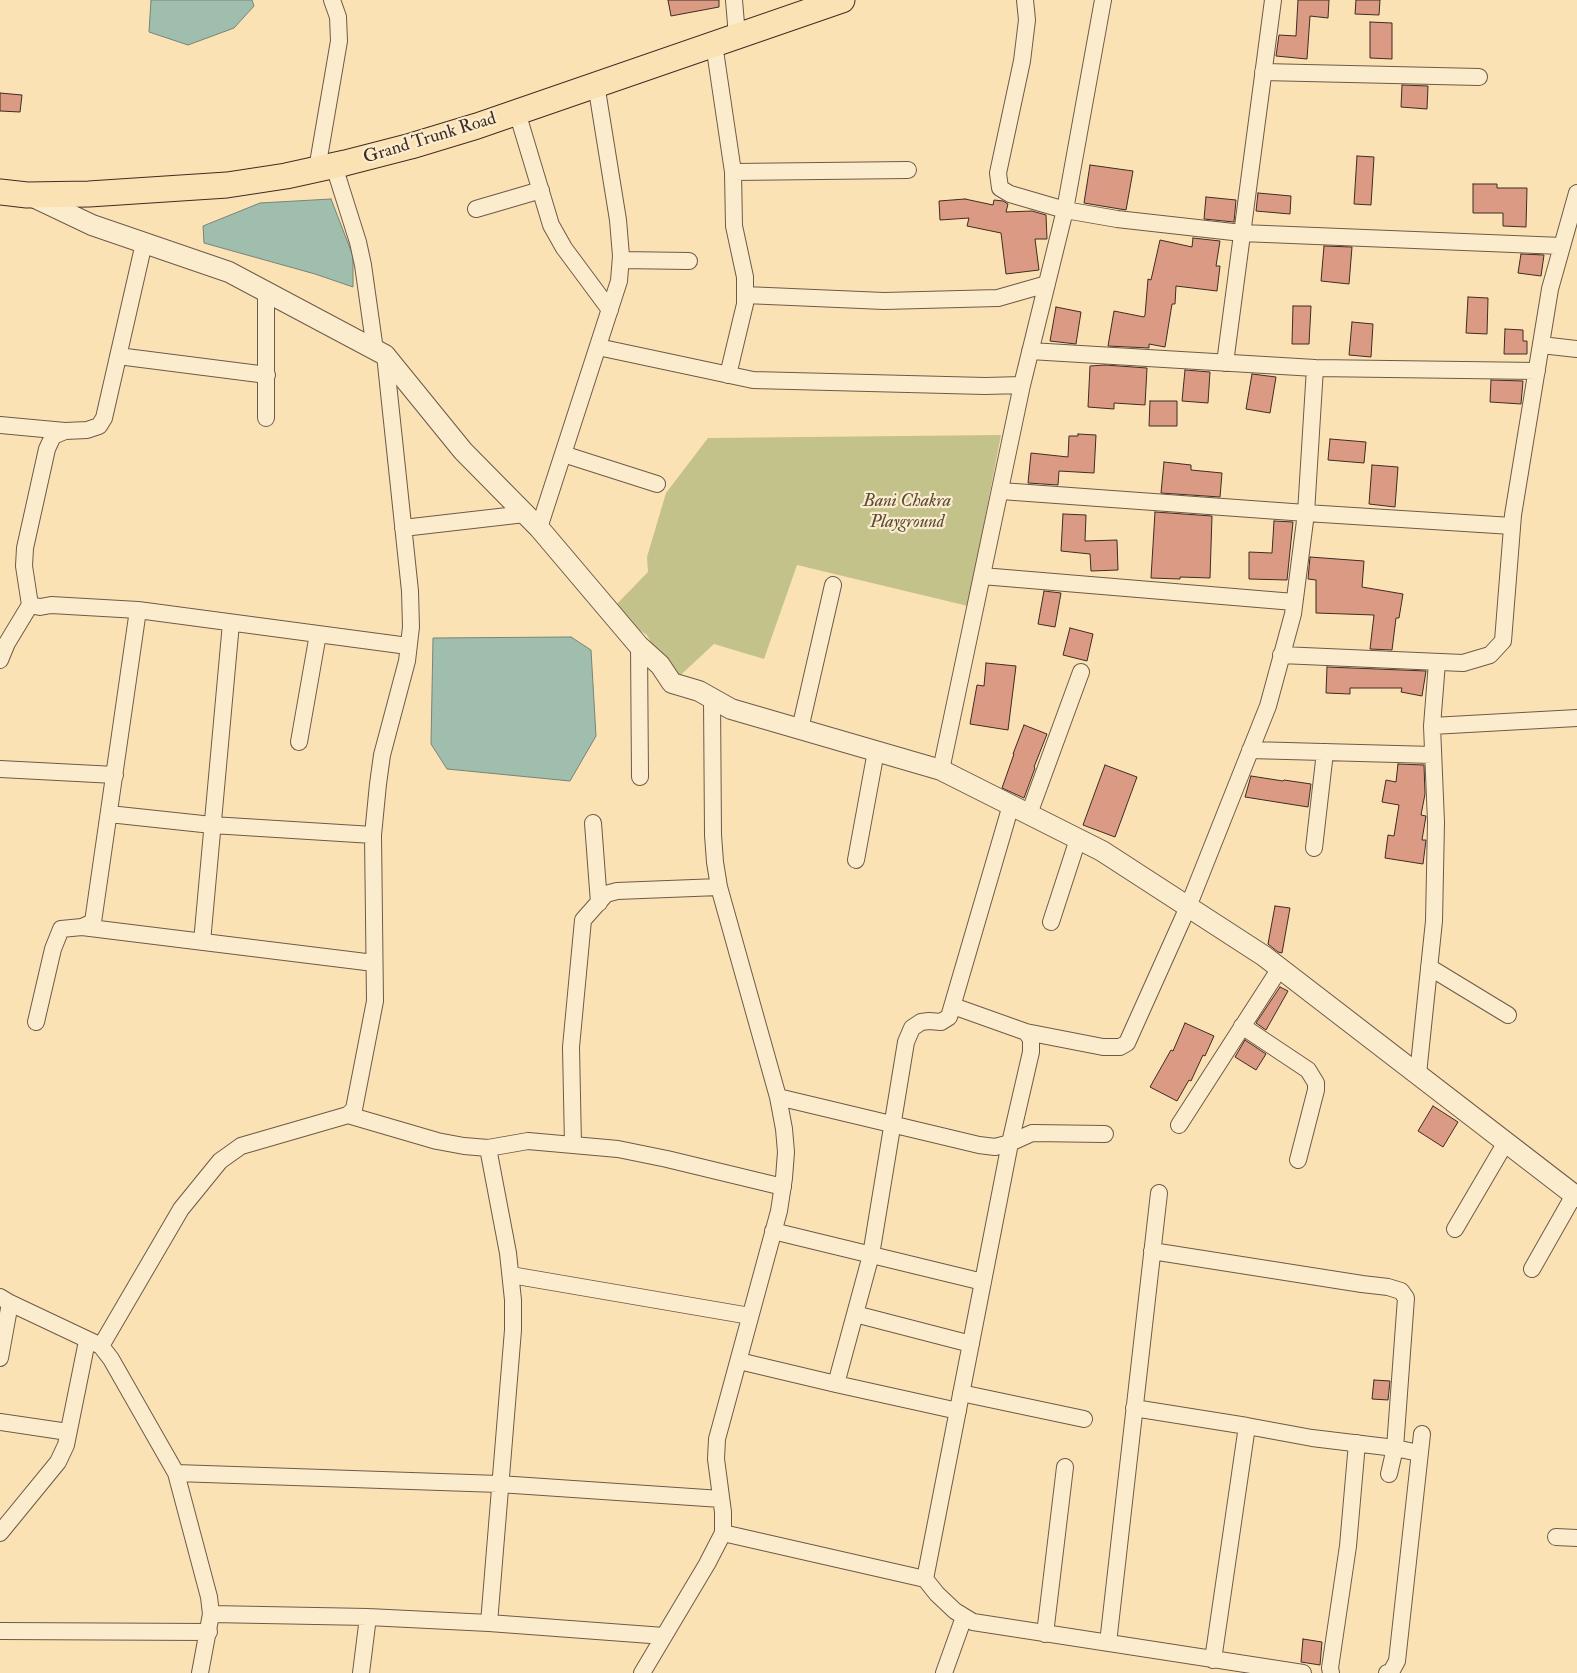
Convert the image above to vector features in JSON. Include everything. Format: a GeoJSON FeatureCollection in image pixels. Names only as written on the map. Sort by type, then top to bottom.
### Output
{"type":"FeatureCollection","features":[{"type":"Feature","properties":{"kind":"main road","name":"Grand Trunk Road"},"geometry":{"type":"LineString","coordinates":[[0,192],[27,195],[89,194],[227,185],[326,168],[411,146],[517,112],[726,40],[828,2]]}},
{"type":"Feature","properties":{"kind":"street"},"geometry":{"type":"LineString","coordinates":[[0,1533],[58,1462],[66,1445],[68,1432],[94,1344],[181,1209],[220,1161],[241,1146],[348,1115],[354,1109],[375,1001],[373,835],[378,784],[382,755],[406,661],[410,627],[410,591],[380,352],[363,266],[358,242],[326,168],[339,40],[338,17],[332,0]]}},
{"type":"Feature","properties":{"kind":"street"},"geometry":{"type":"LineString","coordinates":[[728,375],[745,304],[745,277],[734,226],[726,40],[734,0]]}},
{"type":"Feature","properties":{"kind":"street"},"geometry":{"type":"LineString","coordinates":[[1025,0],[1027,20],[1022,61],[998,173],[1000,188],[1010,194],[1065,210],[1117,219],[1242,233],[1562,246]]}},
{"type":"Feature","properties":{"kind":"street"},"geometry":{"type":"LineString","coordinates":[[941,770],[1022,386],[1065,210],[1103,0]]}},
{"type":"Feature","properties":{"kind":"street"},"geometry":{"type":"LineString","coordinates":[[1225,363],[1273,0]]}},
{"type":"Feature","properties":{"kind":"street"},"geometry":{"type":"LineString","coordinates":[[1263,72],[1478,77]]}},
{"type":"Feature","properties":{"kind":"street"},"geometry":{"type":"LineString","coordinates":[[532,521],[563,454],[619,281],[621,260],[618,220],[596,84]]}},
{"type":"Feature","properties":{"kind":"street"},"geometry":{"type":"LineString","coordinates":[[517,112],[551,225],[564,248],[610,310]]}},
{"type":"Feature","properties":{"kind":"street"},"geometry":{"type":"LineString","coordinates":[[733,172],[908,170]]}},
{"type":"Feature","properties":{"kind":"street"},"geometry":{"type":"LineString","coordinates":[[476,209],[541,190]]}},
{"type":"Feature","properties":{"kind":"street"},"geometry":{"type":"LineString","coordinates":[[1281,655],[1463,663],[1490,655],[1503,641],[1512,526],[1550,289],[1577,193]]}},
{"type":"Feature","properties":{"kind":"street"},"geometry":{"type":"LineString","coordinates":[[27,195],[92,225],[229,272],[380,352],[463,451],[532,521],[639,646],[660,666],[672,683],[698,691],[731,709],[941,770],[1102,851],[1264,956],[1576,1196],[1532,1269]]}},
{"type":"Feature","properties":{"kind":"street"},"geometry":{"type":"LineString","coordinates":[[0,425],[65,431],[87,430],[99,426],[104,418],[144,243]]}},
{"type":"Feature","properties":{"kind":"street"},"geometry":{"type":"LineString","coordinates":[[621,260],[689,261]]}},
{"type":"Feature","properties":{"kind":"street"},"geometry":{"type":"LineString","coordinates":[[745,295],[884,301],[998,298],[1047,284]]}},
{"type":"Feature","properties":{"kind":"street"},"geometry":{"type":"LineString","coordinates":[[266,292],[266,418]]}},
{"type":"Feature","properties":{"kind":"street"},"geometry":{"type":"LineString","coordinates":[[1541,345],[1577,349]]}},
{"type":"Feature","properties":{"kind":"street"},"geometry":{"type":"LineString","coordinates":[[598,346],[753,380],[1022,386]]}},
{"type":"Feature","properties":{"kind":"street"},"geometry":{"type":"LineString","coordinates":[[1030,351],[1315,368],[1537,371]]}},
{"type":"Feature","properties":{"kind":"street"},"geometry":{"type":"LineString","coordinates":[[118,356],[267,375]]}},
{"type":"Feature","properties":{"kind":"street"},"geometry":{"type":"LineString","coordinates":[[953,1006],[1026,1032],[1103,1047],[1120,1047],[1127,1043],[1188,907],[1268,706],[1293,614],[1306,514],[1315,368]]}},
{"type":"Feature","properties":{"kind":"street"},"geometry":{"type":"LineString","coordinates":[[0,660],[3,643],[30,606],[24,566],[25,548],[47,449],[53,436],[65,431]]}},
{"type":"Feature","properties":{"kind":"street"},"geometry":{"type":"LineString","coordinates":[[563,454],[657,484]]}},
{"type":"Feature","properties":{"kind":"street"},"geometry":{"type":"LineString","coordinates":[[1001,491],[1306,514],[1512,526]]}},
{"type":"Feature","properties":{"kind":"street"},"geometry":{"type":"LineString","coordinates":[[403,528],[532,521]]}},
{"type":"Feature","properties":{"kind":"street"},"geometry":{"type":"LineString","coordinates":[[982,576],[1294,602]]}},
{"type":"Feature","properties":{"kind":"street"},"geometry":{"type":"LineString","coordinates":[[800,729],[833,586]]}},
{"type":"Feature","properties":{"kind":"street"},"geometry":{"type":"LineString","coordinates":[[30,606],[50,605],[138,610],[408,646]]}},
{"type":"Feature","properties":{"kind":"street"},"geometry":{"type":"LineString","coordinates":[[82,927],[93,922],[138,610]]}},
{"type":"Feature","properties":{"kind":"street"},"geometry":{"type":"LineString","coordinates":[[202,942],[231,623]]}},
{"type":"Feature","properties":{"kind":"street"},"geometry":{"type":"LineString","coordinates":[[299,742],[318,634]]}},
{"type":"Feature","properties":{"kind":"street"},"geometry":{"type":"LineString","coordinates":[[639,646],[640,777]]}},
{"type":"Feature","properties":{"kind":"street"},"geometry":{"type":"LineString","coordinates":[[1418,1074],[1434,921],[1436,822],[1432,726],[1437,662]]}},
{"type":"Feature","properties":{"kind":"street"},"geometry":{"type":"LineString","coordinates":[[1029,814],[1081,672]]}},
{"type":"Feature","properties":{"kind":"street"},"geometry":{"type":"LineString","coordinates":[[642,1673],[707,1564],[723,1533],[716,1460],[718,1440],[779,1211],[786,1152],[778,1097],[719,886],[713,835],[712,698]]}},
{"type":"Feature","properties":{"kind":"street"},"geometry":{"type":"LineString","coordinates":[[1432,726],[1577,718]]}},
{"type":"Feature","properties":{"kind":"street"},"geometry":{"type":"LineString","coordinates":[[1250,750],[1433,755]]}},
{"type":"Feature","properties":{"kind":"street"},"geometry":{"type":"LineString","coordinates":[[856,860],[876,751]]}},
{"type":"Feature","properties":{"kind":"street"},"geometry":{"type":"LineString","coordinates":[[1314,848],[1325,752]]}},
{"type":"Feature","properties":{"kind":"street"},"geometry":{"type":"LineString","coordinates":[[0,769],[115,775]]}},
{"type":"Feature","properties":{"kind":"street"},"geometry":{"type":"LineString","coordinates":[[836,1384],[871,1255],[906,1042],[912,1028],[921,1022],[941,1022],[949,1017],[1010,805]]}},
{"type":"Feature","properties":{"kind":"street"},"geometry":{"type":"LineString","coordinates":[[109,814],[212,825],[373,835]]}},
{"type":"Feature","properties":{"kind":"street"},"geometry":{"type":"LineString","coordinates":[[593,824],[599,902]]}},
{"type":"Feature","properties":{"kind":"street"},"geometry":{"type":"LineString","coordinates":[[1051,922],[1078,839]]}},
{"type":"Feature","properties":{"kind":"street"},"geometry":{"type":"LineString","coordinates":[[574,1145],[571,1046],[583,920],[606,894],[617,891],[719,886]]}},
{"type":"Feature","properties":{"kind":"street"},"geometry":{"type":"LineString","coordinates":[[36,1022],[56,938],[61,929],[82,927],[374,963]]}},
{"type":"Feature","properties":{"kind":"street"},"geometry":{"type":"LineString","coordinates":[[1179,1125],[1280,968]]}},
{"type":"Feature","properties":{"kind":"street"},"geometry":{"type":"LineString","coordinates":[[1429,968],[1508,1015]]}},
{"type":"Feature","properties":{"kind":"street"},"geometry":{"type":"LineString","coordinates":[[1242,1026],[1308,1070],[1316,1082],[1316,1090],[1298,1160]]}},
{"type":"Feature","properties":{"kind":"street"},"geometry":{"type":"LineString","coordinates":[[925,1579],[1010,1143],[1031,1052],[1031,1039],[1026,1032]]}},
{"type":"Feature","properties":{"kind":"street"},"geometry":{"type":"LineString","coordinates":[[778,1097],[995,1148],[1032,1132],[1105,1134]]}},
{"type":"Feature","properties":{"kind":"street"},"geometry":{"type":"LineString","coordinates":[[348,1115],[464,1146],[488,1148],[528,1141],[574,1145],[641,1154],[783,1187]]}},
{"type":"Feature","properties":{"kind":"street"},"geometry":{"type":"LineString","coordinates":[[1455,1229],[1506,1142]]}},
{"type":"Feature","properties":{"kind":"street"},"geometry":{"type":"LineString","coordinates":[[488,1148],[508,1252],[511,1275],[513,1330],[489,1623]]}},
{"type":"Feature","properties":{"kind":"street"},"geometry":{"type":"LineString","coordinates":[[1108,1643],[1158,1193]]}},
{"type":"Feature","properties":{"kind":"street"},"geometry":{"type":"LineString","coordinates":[[773,1231],[983,1282]]}},
{"type":"Feature","properties":{"kind":"street"},"geometry":{"type":"LineString","coordinates":[[1152,1251],[1388,1287],[1401,1291],[1406,1298],[1395,1448],[1389,1474]]}},
{"type":"Feature","properties":{"kind":"street"},"geometry":{"type":"LineString","coordinates":[[511,1275],[750,1316]]}},
{"type":"Feature","properties":{"kind":"street"},"geometry":{"type":"LineString","coordinates":[[0,1358],[5,1300],[94,1344],[110,1359],[176,1473],[211,1614],[200,1673]]}},
{"type":"Feature","properties":{"kind":"street"},"geometry":{"type":"LineString","coordinates":[[855,1314],[971,1344]]}},
{"type":"Feature","properties":{"kind":"street"},"geometry":{"type":"LineString","coordinates":[[739,1361],[958,1411]]}},
{"type":"Feature","properties":{"kind":"street"},"geometry":{"type":"LineString","coordinates":[[961,1393],[1084,1419]]}},
{"type":"Feature","properties":{"kind":"street"},"geometry":{"type":"LineString","coordinates":[[1134,1408],[1312,1438],[1395,1448],[1420,1453]]}},
{"type":"Feature","properties":{"kind":"street"},"geometry":{"type":"LineString","coordinates":[[0,1422],[68,1432]]}},
{"type":"Feature","properties":{"kind":"street"},"geometry":{"type":"LineString","coordinates":[[1213,1660],[1247,1426]]}},
{"type":"Feature","properties":{"kind":"street"},"geometry":{"type":"LineString","coordinates":[[1388,1673],[1391,1672],[1397,1661],[1422,1434]]}},
{"type":"Feature","properties":{"kind":"street"},"geometry":{"type":"LineString","coordinates":[[1331,1673],[1330,1668],[1348,1546],[1357,1443]]}},
{"type":"Feature","properties":{"kind":"street"},"geometry":{"type":"LineString","coordinates":[[1045,1634],[1065,1467]]}},
{"type":"Feature","properties":{"kind":"street"},"geometry":{"type":"LineString","coordinates":[[176,1473],[499,1484],[721,1499]]}},
{"type":"Feature","properties":{"kind":"street"},"geometry":{"type":"LineString","coordinates":[[723,1533],[925,1579],[955,1611],[972,1622],[1293,1672]]}},
{"type":"Feature","properties":{"kind":"street"},"geometry":{"type":"LineString","coordinates":[[1556,1538],[1577,1538]]}},
{"type":"Feature","properties":{"kind":"street"},"geometry":{"type":"LineString","coordinates":[[211,1614],[489,1623],[664,1636]]}},
{"type":"Feature","properties":{"kind":"street"},"geometry":{"type":"LineString","coordinates":[[944,1673],[964,1617]]}},
{"type":"Feature","properties":{"kind":"street"},"geometry":{"type":"LineString","coordinates":[[361,1673],[368,1618]]}},
{"type":"Feature","properties":{"kind":"street"},"geometry":{"type":"LineString","coordinates":[[0,1630],[209,1632]]}},
{"type":"Feature","properties":{"kind":"green space","name":"Bani Chakra Playground"},"geometry":{"type":"Polygon","coordinates":[[[1001,435],[968,606],[797,565],[764,659],[714,644],[672,683],[647,635],[610,611],[648,572],[647,557],[666,493],[708,438],[1001,435]]]}},
{"type":"Feature","properties":{"kind":"shaded area"},"geometry":{"type":"Polygon","coordinates":[[[151,0],[252,0],[254,6],[234,28],[188,45],[149,32],[151,0]]]}},
{"type":"Feature","properties":{"kind":"shaded area"},"geometry":{"type":"Polygon","coordinates":[[[331,199],[353,256],[353,287],[315,274],[204,243],[203,226],[260,203],[331,199]]]}},
{"type":"Feature","properties":{"kind":"shaded area"},"geometry":{"type":"Polygon","coordinates":[[[571,637],[591,650],[596,736],[570,781],[447,769],[431,744],[433,638],[571,637]]]}},
{"type":"Feature","properties":{"kind":"building"},"geometry":{"type":"Polygon","coordinates":[[[668,0],[719,0],[719,7],[671,16],[668,0]]]}},
{"type":"Feature","properties":{"kind":"building"},"geometry":{"type":"Polygon","coordinates":[[[1298,0],[1329,0],[1328,18],[1310,16],[1307,59],[1276,56],[1279,35],[1296,36],[1298,0]]]}},
{"type":"Feature","properties":{"kind":"building"},"geometry":{"type":"Polygon","coordinates":[[[1356,0],[1380,0],[1379,15],[1355,14],[1356,0]]]}},
{"type":"Feature","properties":{"kind":"building"},"geometry":{"type":"Polygon","coordinates":[[[1370,22],[1392,23],[1392,59],[1370,58],[1370,22]]]}},
{"type":"Feature","properties":{"kind":"building"},"geometry":{"type":"Polygon","coordinates":[[[1402,85],[1428,86],[1427,109],[1401,107],[1402,85]]]}},
{"type":"Feature","properties":{"kind":"building"},"geometry":{"type":"Polygon","coordinates":[[[0,93],[22,95],[20,112],[0,111],[0,93]]]}},
{"type":"Feature","properties":{"kind":"building"},"geometry":{"type":"Polygon","coordinates":[[[1357,156],[1374,157],[1371,205],[1354,204],[1357,156]]]}},
{"type":"Feature","properties":{"kind":"building"},"geometry":{"type":"Polygon","coordinates":[[[1090,165],[1133,171],[1126,210],[1084,203],[1090,165]]]}},
{"type":"Feature","properties":{"kind":"building"},"geometry":{"type":"Polygon","coordinates":[[[1473,184],[1497,184],[1497,188],[1527,188],[1526,227],[1503,226],[1503,213],[1473,213],[1473,184]]]}},
{"type":"Feature","properties":{"kind":"building"},"geometry":{"type":"Polygon","coordinates":[[[1258,193],[1291,196],[1290,214],[1256,211],[1258,193]]]}},
{"type":"Feature","properties":{"kind":"building"},"geometry":{"type":"Polygon","coordinates":[[[1206,197],[1236,200],[1234,222],[1204,219],[1206,197]]]}},
{"type":"Feature","properties":{"kind":"building"},"geometry":{"type":"Polygon","coordinates":[[[965,199],[993,205],[994,200],[1003,201],[1008,204],[1006,212],[1032,211],[1046,215],[1047,239],[1035,239],[1039,270],[1006,274],[1001,233],[967,226],[969,218],[940,220],[939,201],[965,199]]]}},
{"type":"Feature","properties":{"kind":"building"},"geometry":{"type":"Polygon","coordinates":[[[1193,238],[1220,241],[1216,266],[1220,266],[1217,291],[1176,286],[1175,304],[1172,304],[1165,347],[1149,344],[1149,348],[1108,346],[1114,311],[1144,317],[1145,315],[1148,279],[1151,280],[1160,240],[1192,247],[1193,238]]]}},
{"type":"Feature","properties":{"kind":"building"},"geometry":{"type":"Polygon","coordinates":[[[1324,246],[1352,247],[1349,284],[1321,281],[1324,246]]]}},
{"type":"Feature","properties":{"kind":"building"},"geometry":{"type":"Polygon","coordinates":[[[1521,254],[1544,255],[1541,276],[1518,273],[1521,254]]]}},
{"type":"Feature","properties":{"kind":"building"},"geometry":{"type":"Polygon","coordinates":[[[1468,297],[1488,298],[1487,334],[1466,333],[1468,297]]]}},
{"type":"Feature","properties":{"kind":"building"},"geometry":{"type":"Polygon","coordinates":[[[1293,306],[1311,306],[1309,344],[1292,344],[1293,306]]]}},
{"type":"Feature","properties":{"kind":"building"},"geometry":{"type":"Polygon","coordinates":[[[1056,307],[1081,312],[1076,344],[1050,341],[1056,307]]]}},
{"type":"Feature","properties":{"kind":"building"},"geometry":{"type":"Polygon","coordinates":[[[1352,322],[1373,324],[1371,357],[1349,355],[1352,322]]]}},
{"type":"Feature","properties":{"kind":"building"},"geometry":{"type":"Polygon","coordinates":[[[1505,329],[1523,330],[1523,341],[1527,341],[1527,354],[1504,354],[1505,329]]]}},
{"type":"Feature","properties":{"kind":"building"},"geometry":{"type":"Polygon","coordinates":[[[1105,365],[1147,368],[1145,405],[1114,403],[1114,409],[1088,407],[1090,366],[1105,365]]]}},
{"type":"Feature","properties":{"kind":"building"},"geometry":{"type":"Polygon","coordinates":[[[1185,370],[1210,372],[1208,403],[1182,401],[1185,370]]]}},
{"type":"Feature","properties":{"kind":"building"},"geometry":{"type":"Polygon","coordinates":[[[1252,374],[1276,377],[1270,413],[1246,409],[1252,374]]]}},
{"type":"Feature","properties":{"kind":"building"},"geometry":{"type":"Polygon","coordinates":[[[1491,380],[1523,381],[1521,404],[1490,402],[1491,380]]]}},
{"type":"Feature","properties":{"kind":"building"},"geometry":{"type":"Polygon","coordinates":[[[1150,401],[1177,401],[1177,426],[1149,426],[1150,401]]]}},
{"type":"Feature","properties":{"kind":"building"},"geometry":{"type":"Polygon","coordinates":[[[1078,434],[1096,435],[1094,473],[1059,471],[1058,485],[1028,483],[1031,453],[1068,457],[1069,436],[1078,436],[1078,434]]]}},
{"type":"Feature","properties":{"kind":"building"},"geometry":{"type":"Polygon","coordinates":[[[1330,439],[1366,442],[1364,463],[1328,460],[1330,439]]]}},
{"type":"Feature","properties":{"kind":"building"},"geometry":{"type":"Polygon","coordinates":[[[1164,462],[1191,465],[1191,470],[1222,473],[1220,497],[1161,493],[1164,462]]]}},
{"type":"Feature","properties":{"kind":"building"},"geometry":{"type":"Polygon","coordinates":[[[1372,465],[1398,467],[1395,507],[1369,504],[1372,465]]]}},
{"type":"Feature","properties":{"kind":"building"},"geometry":{"type":"Polygon","coordinates":[[[1155,512],[1212,516],[1210,578],[1151,578],[1155,512]]]}},
{"type":"Feature","properties":{"kind":"building"},"geometry":{"type":"Polygon","coordinates":[[[1063,514],[1086,515],[1085,541],[1117,540],[1118,570],[1091,571],[1090,554],[1061,551],[1063,514]]]}},
{"type":"Feature","properties":{"kind":"building"},"geometry":{"type":"Polygon","coordinates":[[[1274,521],[1293,522],[1287,580],[1249,579],[1249,552],[1272,553],[1274,521]]]}},
{"type":"Feature","properties":{"kind":"building"},"geometry":{"type":"Polygon","coordinates":[[[1310,557],[1364,561],[1362,587],[1403,594],[1399,618],[1396,618],[1392,650],[1370,649],[1374,615],[1316,613],[1316,580],[1308,579],[1310,557]]]}},
{"type":"Feature","properties":{"kind":"building"},"geometry":{"type":"Polygon","coordinates":[[[1044,591],[1061,593],[1055,627],[1038,624],[1044,591]]]}},
{"type":"Feature","properties":{"kind":"building"},"geometry":{"type":"Polygon","coordinates":[[[1070,628],[1093,634],[1087,661],[1063,655],[1070,628]]]}},
{"type":"Feature","properties":{"kind":"building"},"geometry":{"type":"Polygon","coordinates":[[[986,663],[1016,666],[1008,730],[970,724],[977,685],[984,686],[986,663]]]}},
{"type":"Feature","properties":{"kind":"building"},"geometry":{"type":"Polygon","coordinates":[[[1327,667],[1426,671],[1422,696],[1401,692],[1402,688],[1350,688],[1350,694],[1326,693],[1327,667]]]}},
{"type":"Feature","properties":{"kind":"building"},"geometry":{"type":"Polygon","coordinates":[[[1024,725],[1047,734],[1024,798],[1002,788],[1024,725]]]}},
{"type":"Feature","properties":{"kind":"building"},"geometry":{"type":"Polygon","coordinates":[[[1398,764],[1424,765],[1425,794],[1421,815],[1426,816],[1422,840],[1426,840],[1423,864],[1385,858],[1388,835],[1394,836],[1399,805],[1382,802],[1386,780],[1396,782],[1398,764]]]}},
{"type":"Feature","properties":{"kind":"building"},"geometry":{"type":"Polygon","coordinates":[[[1105,765],[1137,777],[1115,837],[1083,825],[1105,765]]]}},
{"type":"Feature","properties":{"kind":"building"},"geometry":{"type":"Polygon","coordinates":[[[1251,776],[1311,784],[1308,807],[1245,797],[1251,776]]]}},
{"type":"Feature","properties":{"kind":"building"},"geometry":{"type":"Polygon","coordinates":[[[1275,906],[1290,908],[1282,953],[1268,944],[1275,906]]]}},
{"type":"Feature","properties":{"kind":"building"},"geometry":{"type":"Polygon","coordinates":[[[1280,987],[1288,991],[1266,1030],[1256,1023],[1280,987]]]}},
{"type":"Feature","properties":{"kind":"building"},"geometry":{"type":"Polygon","coordinates":[[[1185,1023],[1214,1036],[1191,1081],[1189,1080],[1177,1101],[1150,1087],[1171,1050],[1173,1051],[1185,1023]]]}},
{"type":"Feature","properties":{"kind":"building"},"geometry":{"type":"Polygon","coordinates":[[[1245,1040],[1266,1054],[1256,1070],[1235,1057],[1245,1040]]]}},
{"type":"Feature","properties":{"kind":"building"},"geometry":{"type":"Polygon","coordinates":[[[1433,1106],[1458,1122],[1443,1147],[1418,1131],[1433,1106]]]}},
{"type":"Feature","properties":{"kind":"building"},"geometry":{"type":"Polygon","coordinates":[[[1374,1380],[1390,1381],[1388,1400],[1372,1399],[1374,1380]]]}},
{"type":"Feature","properties":{"kind":"building"},"geometry":{"type":"Polygon","coordinates":[[[1303,1639],[1322,1642],[1320,1665],[1301,1662],[1303,1639]]]}}]}
